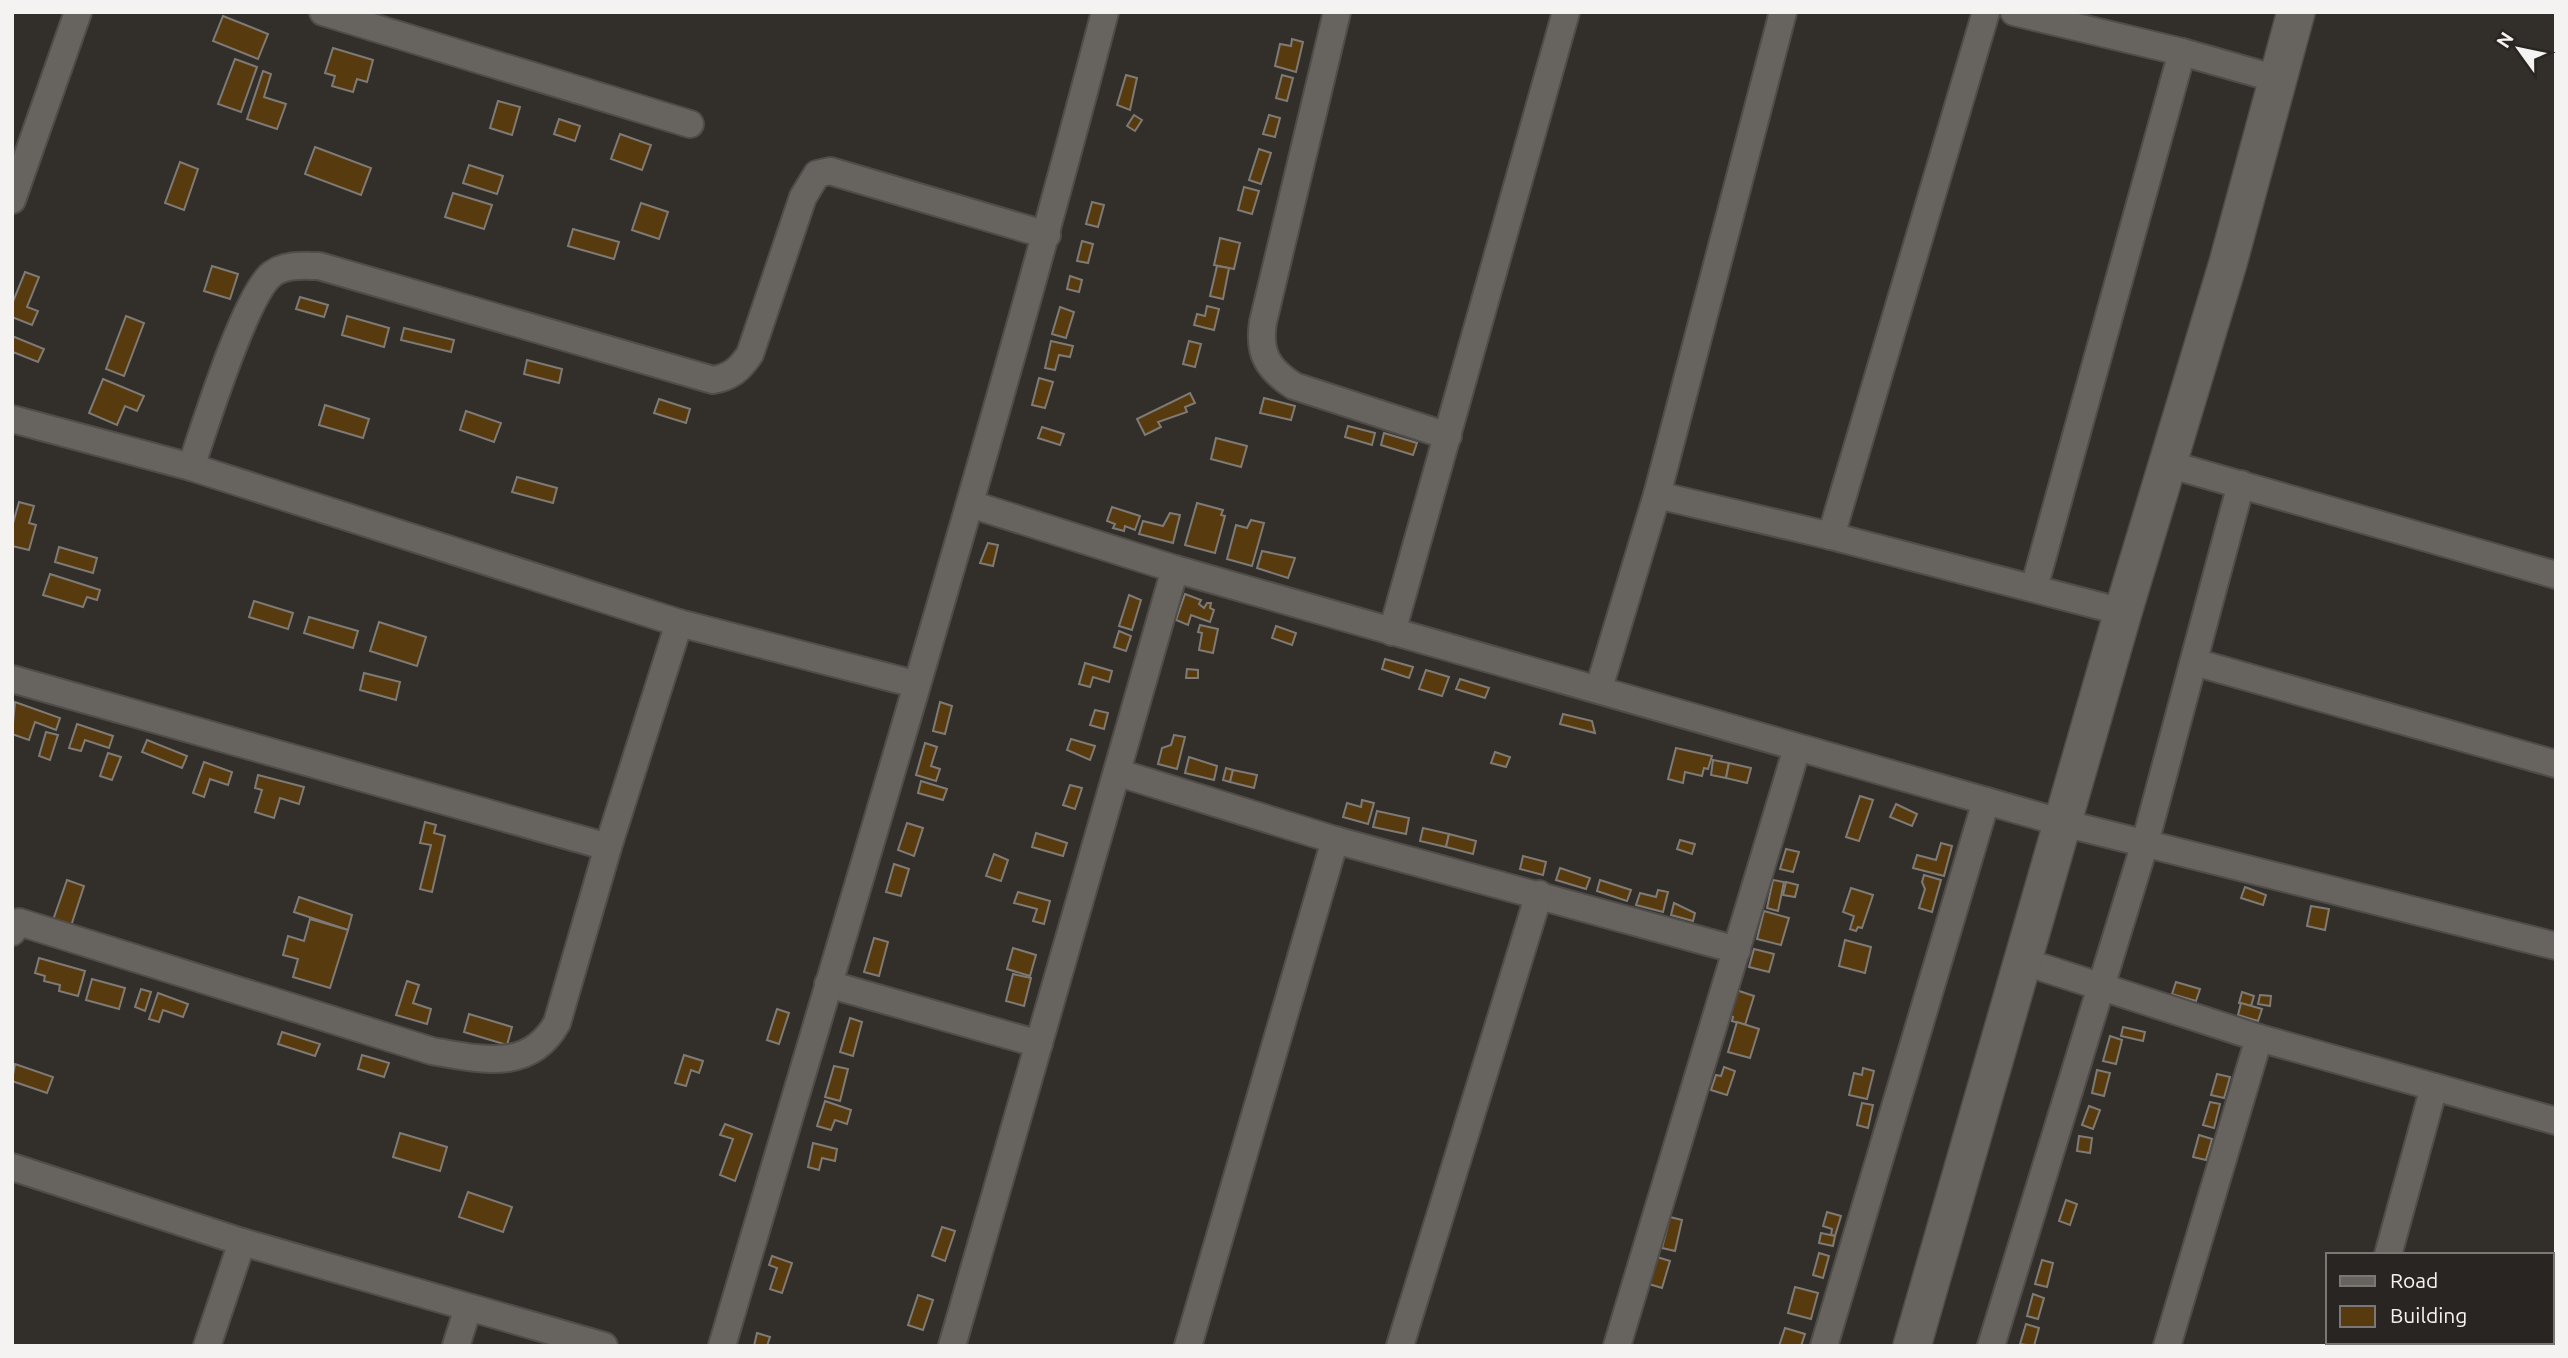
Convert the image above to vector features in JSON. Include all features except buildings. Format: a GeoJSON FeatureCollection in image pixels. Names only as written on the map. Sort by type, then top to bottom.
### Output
{"type":"FeatureCollection","features":[{"type":"Feature","properties":{"kind":"street"},"geometry":{"type":"LineString","coordinates":[[12,201],[78,12]]}},
{"type":"Feature","properties":{"kind":"street"},"geometry":{"type":"LineString","coordinates":[[323,12],[363,19],[690,124]]}},
{"type":"Feature","properties":{"kind":"street"},"geometry":{"type":"LineString","coordinates":[[722,1346],[915,684],[970,505],[1047,235],[1105,12]]}},
{"type":"Feature","properties":{"kind":"street"},"geometry":{"type":"LineString","coordinates":[[1337,12],[1263,322],[1261,337],[1265,358],[1274,373],[1294,386],[1448,436]]}},
{"type":"Feature","properties":{"kind":"street"},"geometry":{"type":"LineString","coordinates":[[1392,632],[1566,12]]}},
{"type":"Feature","properties":{"kind":"street"},"geometry":{"type":"LineString","coordinates":[[1599,688],[1657,495],[1783,12]]}},
{"type":"Feature","properties":{"kind":"street"},"geometry":{"type":"LineString","coordinates":[[1831,536],[1986,12]]}},
{"type":"Feature","properties":{"kind":"street"},"geometry":{"type":"LineString","coordinates":[[2014,12],[2182,52],[2277,79]]}},
{"type":"Feature","properties":{"kind":"street"},"geometry":{"type":"LineString","coordinates":[[1912,1346],[2123,612],[2228,263],[2296,12]]}},
{"type":"Feature","properties":{"kind":"street"},"geometry":{"type":"LineString","coordinates":[[2034,588],[2182,52]]}},
{"type":"Feature","properties":{"kind":"street"},"geometry":{"type":"LineString","coordinates":[[191,467],[241,327],[256,296],[271,274],[292,265],[318,266],[713,380],[726,378],[734,373],[750,354],[803,197],[817,174],[830,171],[1047,235]]}},
{"type":"Feature","properties":{"kind":"street"},"geometry":{"type":"LineString","coordinates":[[12,419],[191,467],[679,623],[915,684]]}},
{"type":"Feature","properties":{"kind":"street"},"geometry":{"type":"LineString","coordinates":[[2168,464],[2556,575]]}},
{"type":"Feature","properties":{"kind":"street"},"geometry":{"type":"LineString","coordinates":[[1991,1346],[2145,844],[2241,484]]}},
{"type":"Feature","properties":{"kind":"street"},"geometry":{"type":"LineString","coordinates":[[1657,495],[1831,536],[2123,612]]}},
{"type":"Feature","properties":{"kind":"street"},"geometry":{"type":"LineString","coordinates":[[970,505],[1175,569],[1599,688],[1797,748],[2063,823],[2196,854],[2556,946]]}},
{"type":"Feature","properties":{"kind":"street"},"geometry":{"type":"LineString","coordinates":[[952,1346],[1119,774],[1175,569]]}},
{"type":"Feature","properties":{"kind":"street"},"geometry":{"type":"LineString","coordinates":[[12,932],[19,922],[432,1051],[471,1057],[512,1057],[530,1053],[541,1045],[556,1023],[679,623]]}},
{"type":"Feature","properties":{"kind":"street"},"geometry":{"type":"LineString","coordinates":[[2194,662],[2556,764]]}},
{"type":"Feature","properties":{"kind":"street"},"geometry":{"type":"LineString","coordinates":[[12,679],[608,847]]}},
{"type":"Feature","properties":{"kind":"street"},"geometry":{"type":"LineString","coordinates":[[1617,1346],[1797,748]]}},
{"type":"Feature","properties":{"kind":"street"},"geometry":{"type":"LineString","coordinates":[[1119,774],[1335,840],[1737,950]]}},
{"type":"Feature","properties":{"kind":"street"},"geometry":{"type":"LineString","coordinates":[[1824,1346],[1986,801]]}},
{"type":"Feature","properties":{"kind":"street"},"geometry":{"type":"LineString","coordinates":[[1188,1346],[1335,840]]}},
{"type":"Feature","properties":{"kind":"street"},"geometry":{"type":"LineString","coordinates":[[1400,1346],[1539,894]]}},
{"type":"Feature","properties":{"kind":"street"},"geometry":{"type":"LineString","coordinates":[[2022,961],[2103,985],[2259,1038],[2556,1121]]}},
{"type":"Feature","properties":{"kind":"street"},"geometry":{"type":"LineString","coordinates":[[828,984],[1039,1044]]}},
{"type":"Feature","properties":{"kind":"street"},"geometry":{"type":"LineString","coordinates":[[2167,1346],[2259,1038]]}},
{"type":"Feature","properties":{"kind":"street"},"geometry":{"type":"LineString","coordinates":[[2389,1253],[2434,1087]]}},
{"type":"Feature","properties":{"kind":"street"},"geometry":{"type":"LineString","coordinates":[[12,1167],[242,1242],[604,1346]]}},
{"type":"Feature","properties":{"kind":"street"},"geometry":{"type":"LineString","coordinates":[[206,1346],[242,1242]]}},
{"type":"Feature","properties":{"kind":"street"},"geometry":{"type":"LineString","coordinates":[[456,1346],[468,1308]]}}]}
